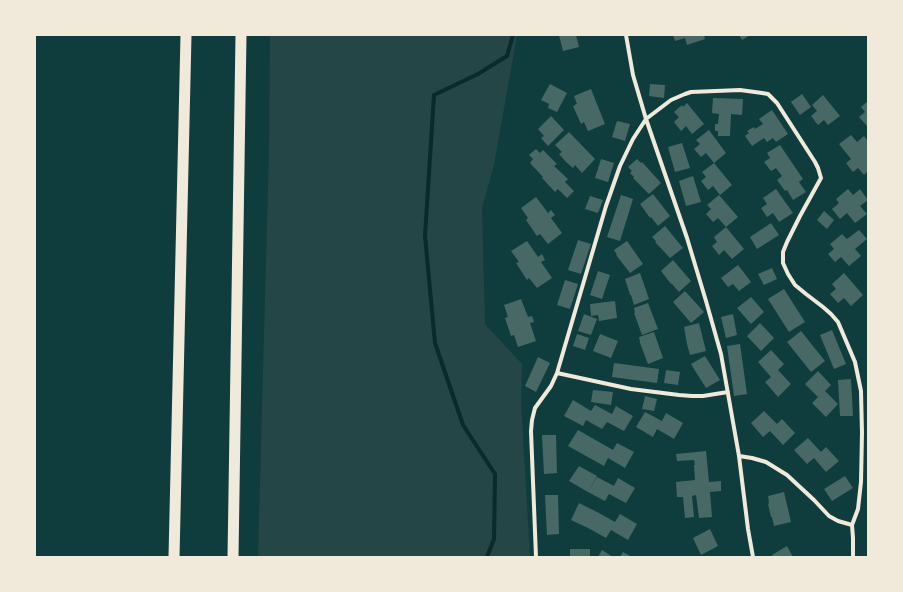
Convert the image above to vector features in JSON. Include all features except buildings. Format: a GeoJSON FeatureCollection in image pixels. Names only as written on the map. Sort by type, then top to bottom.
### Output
{"type":"FeatureCollection","features":[{"type":"Feature","properties":{"kind":"highway"},"geometry":{"type":"LineString","coordinates":[[174,557],[186,35]]}},
{"type":"Feature","properties":{"kind":"highway"},"geometry":{"type":"LineString","coordinates":[[233,557],[241,35]]}},
{"type":"Feature","properties":{"kind":"street"},"geometry":{"type":"LineString","coordinates":[[626,35],[633,75],[646,119],[687,238],[721,354],[739,456],[753,557]]}},
{"type":"Feature","properties":{"kind":"street"},"geometry":{"type":"LineString","coordinates":[[536,557],[530,431],[536,408],[551,386],[557,373],[606,206],[620,166],[646,119],[671,100],[691,92],[740,90],[768,94],[777,103],[815,162],[821,178],[787,242],[783,252],[783,263],[795,285],[824,307],[838,322],[855,362],[861,392],[862,433],[858,509],[852,525],[853,557]]}},
{"type":"Feature","properties":{"kind":"street"},"geometry":{"type":"LineString","coordinates":[[557,373],[631,389],[679,395],[703,396],[728,392]]}},
{"type":"Feature","properties":{"kind":"street"},"geometry":{"type":"LineString","coordinates":[[739,456],[766,462],[787,475],[829,516],[838,521],[852,525]]}},
{"type":"Feature","properties":{"kind":"shaded area"},"geometry":{"type":"Polygon","coordinates":[[[270,35],[517,35],[494,165],[482,208],[485,324],[522,364],[521,402],[530,557],[258,557],[269,149],[270,35]]]}},
{"type":"Feature","properties":{"kind":"waterway"},"geometry":{"type":"LineString","coordinates":[[487,557],[494,539],[495,474],[463,425],[435,343],[425,236],[434,95],[478,74],[507,56],[513,35]]}}]}
